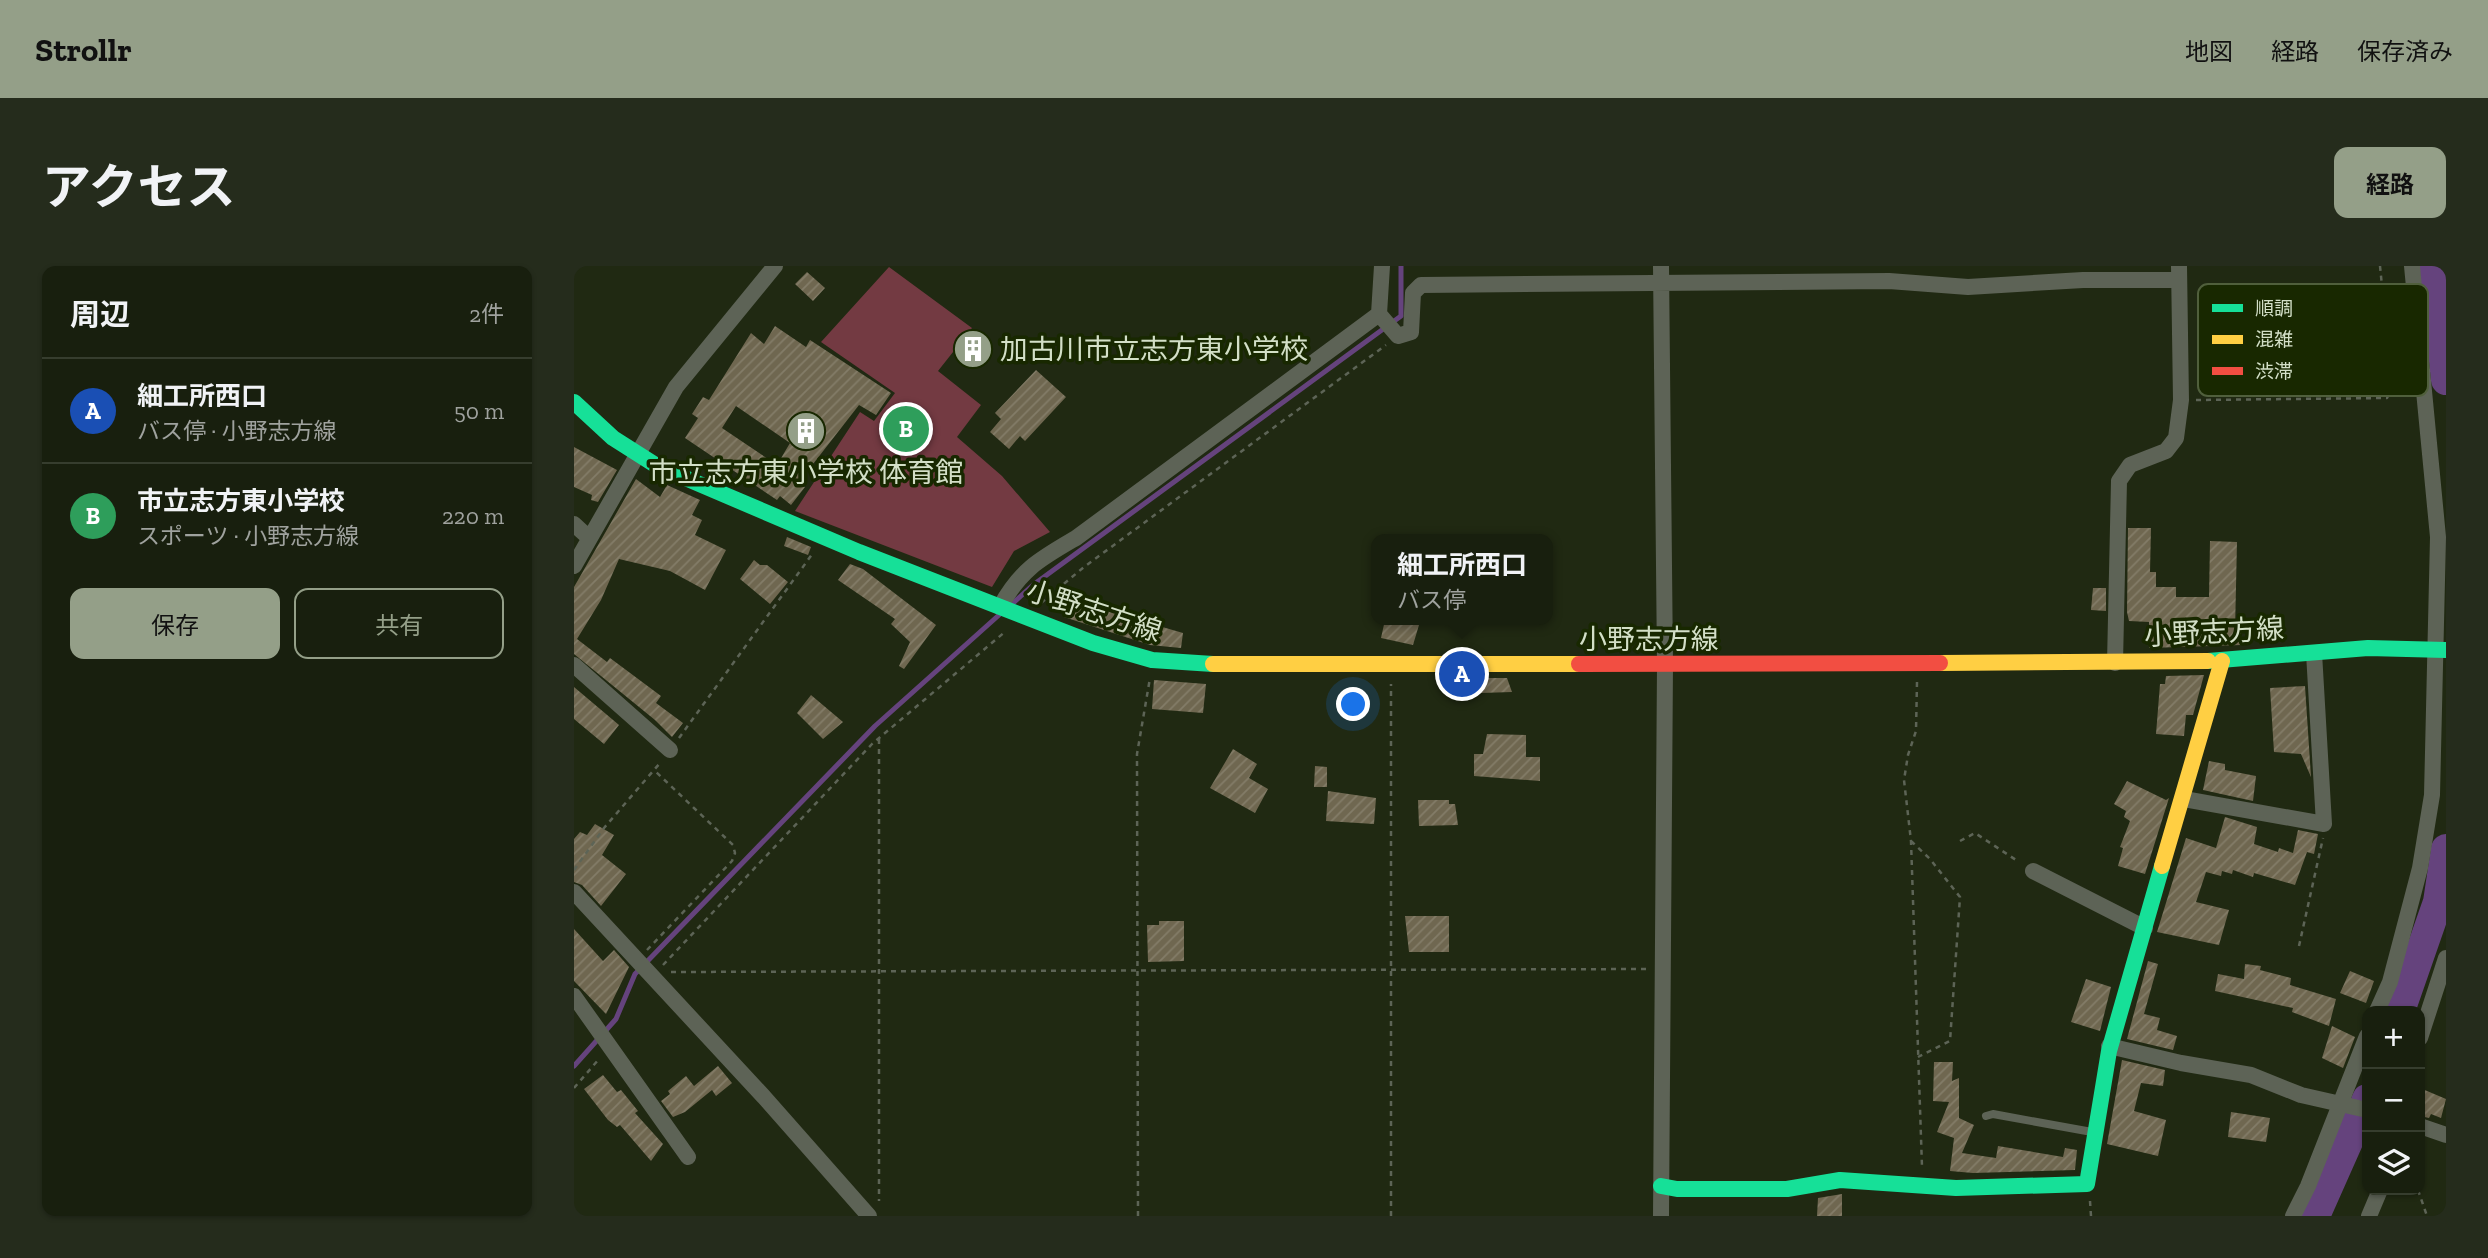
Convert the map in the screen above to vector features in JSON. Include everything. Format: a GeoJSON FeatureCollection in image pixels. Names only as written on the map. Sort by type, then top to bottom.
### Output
{"type":"FeatureCollection","features":[{"type":"Feature","properties":{"kind":"main road","name":"小野志方線"},"geometry":{"type":"LineString","coordinates":[[574,402],[635,454],[669,472],[1000,607],[1093,643],[1153,660],[1205,664],[2115,663],[2222,661],[2368,648],[2440,650]]}},
{"type":"Feature","properties":{"kind":"main road"},"geometry":{"type":"LineString","coordinates":[[1661,1186],[1676,1189],[1787,1189],[1840,1180],[1956,1188],[2087,1184],[2092,1132],[2109,1046],[2185,799],[2222,661]]}},
{"type":"Feature","properties":{"kind":"street"},"geometry":{"type":"LineString","coordinates":[[574,566],[635,454],[676,387],[775,266]]}},
{"type":"Feature","properties":{"kind":"street"},"geometry":{"type":"LineString","coordinates":[[1382,266],[1379,314],[1398,336],[1411,332],[1413,293],[1421,285],[1889,281],[1968,287],[2179,273],[2181,400],[2176,438],[2166,451],[2130,465],[2119,481],[2115,663]]}},
{"type":"Feature","properties":{"kind":"street"},"geometry":{"type":"LineString","coordinates":[[1661,266],[1665,665],[1661,1216]]}},
{"type":"Feature","properties":{"kind":"street"},"geometry":{"type":"LineString","coordinates":[[2412,266],[2414,284]]}},
{"type":"Feature","properties":{"kind":"street"},"geometry":{"type":"LineString","coordinates":[[1000,607],[1013,583],[1028,567],[1076,538],[1379,314]]}},
{"type":"Feature","properties":{"kind":"street"},"geometry":{"type":"LineString","coordinates":[[2379,1006],[2389,982],[2420,868],[2432,795],[2440,650],[2438,537],[2424,396]]}},
{"type":"Feature","properties":{"kind":"street"},"geometry":{"type":"LineString","coordinates":[[574,524],[588,537]]}},
{"type":"Feature","properties":{"kind":"street"},"geometry":{"type":"LineString","coordinates":[[2185,799],[2324,824],[2314,653]]}},
{"type":"Feature","properties":{"kind":"street"},"geometry":{"type":"LineString","coordinates":[[574,665],[670,750]]}},
{"type":"Feature","properties":{"kind":"street"},"geometry":{"type":"LineString","coordinates":[[2034,871],[2145,928]]}},
{"type":"Feature","properties":{"kind":"street"},"geometry":{"type":"LineString","coordinates":[[574,892],[869,1216]]}},
{"type":"Feature","properties":{"kind":"street"},"geometry":{"type":"LineString","coordinates":[[2425,1023],[2446,958]]}},
{"type":"Feature","properties":{"kind":"street"},"geometry":{"type":"LineString","coordinates":[[574,996],[688,1157]]}},
{"type":"Feature","properties":{"kind":"street"},"geometry":{"type":"LineString","coordinates":[[2109,1046],[2180,1063],[2251,1075],[2301,1096],[2362,1109]]}},
{"type":"Feature","properties":{"kind":"street"},"geometry":{"type":"LineString","coordinates":[[2293,1216],[2308,1186],[2362,1048]]}},
{"type":"Feature","properties":{"kind":"street"},"geometry":{"type":"LineString","coordinates":[[2425,1128],[2446,1135]]}},
{"type":"Feature","properties":{"kind":"street"},"geometry":{"type":"LineString","coordinates":[[2369,1216],[2378,1195]]}},
{"type":"Feature","properties":{"kind":"lane"},"geometry":{"type":"LineString","coordinates":[[1986,1116],[1993,1114],[2092,1132]]}},
{"type":"Feature","properties":{"kind":"path"},"geometry":{"type":"LineString","coordinates":[[2380,266],[2382,284]]}},
{"type":"Feature","properties":{"kind":"path"},"geometry":{"type":"LineString","coordinates":[[1398,336],[1021,615],[878,739],[660,968],[671,972],[1662,969]]}},
{"type":"Feature","properties":{"kind":"path"},"geometry":{"type":"LineString","coordinates":[[2181,400],[2388,396]]}},
{"type":"Feature","properties":{"kind":"path"},"geometry":{"type":"LineString","coordinates":[[574,870],[604,828],[670,750],[825,536]]}},
{"type":"Feature","properties":{"kind":"path"},"geometry":{"type":"LineString","coordinates":[[1138,1216],[1137,754],[1153,660]]}},
{"type":"Feature","properties":{"kind":"path"},"geometry":{"type":"LineString","coordinates":[[1391,663],[1391,1216]]}},
{"type":"Feature","properties":{"kind":"path"},"geometry":{"type":"LineString","coordinates":[[1917,664],[1916,731],[1904,780],[1912,841],[1922,1184]]}},
{"type":"Feature","properties":{"kind":"path"},"geometry":{"type":"LineString","coordinates":[[878,739],[879,1202]]}},
{"type":"Feature","properties":{"kind":"path"},"geometry":{"type":"LineString","coordinates":[[638,960],[735,853],[733,845],[654,770]]}},
{"type":"Feature","properties":{"kind":"path"},"geometry":{"type":"LineString","coordinates":[[2299,946],[2324,824]]}},
{"type":"Feature","properties":{"kind":"path"},"geometry":{"type":"LineString","coordinates":[[1961,841],[1975,833],[2034,871]]}},
{"type":"Feature","properties":{"kind":"path"},"geometry":{"type":"LineString","coordinates":[[1912,841],[1960,897],[1950,1041],[1918,1057]]}},
{"type":"Feature","properties":{"kind":"path"},"geometry":{"type":"LineString","coordinates":[[574,1088],[610,1046]]}},
{"type":"Feature","properties":{"kind":"path"},"geometry":{"type":"LineString","coordinates":[[2420,1195],[2427,1216]]}},
{"type":"Feature","properties":{"kind":"shaded area"},"geometry":{"type":"Polygon","coordinates":[[[889,267],[972,328],[938,371],[981,405],[957,437],[1002,476],[1050,532],[1014,551],[992,587],[795,511],[860,412],[874,421],[895,393],[821,342],[889,267]]]}},
{"type":"Feature","properties":{"kind":"building"},"geometry":{"type":"Polygon","coordinates":[[[807,272],[825,288],[813,301],[795,284],[807,272]]]}},
{"type":"Feature","properties":{"kind":"building"},"geometry":{"type":"Polygon","coordinates":[[[775,326],[806,347],[810,340],[891,393],[876,415],[859,405],[799,482],[805,487],[791,505],[780,496],[777,500],[685,438],[698,418],[692,414],[703,397],[709,400],[751,333],[764,344],[775,326]],[[736,406],[722,428],[777,465],[790,443],[736,406]]]}},
{"type":"Feature","properties":{"kind":"building","name":"加古川市立志方東小学校"},"geometry":{"type":"Polygon","coordinates":[[[974,333],[989,342],[972,364],[959,355],[974,333]]]}},
{"type":"Feature","properties":{"kind":"building"},"geometry":{"type":"Polygon","coordinates":[[[1036,370],[1066,397],[1025,441],[1020,436],[1009,449],[990,432],[1001,419],[995,413],[1036,370]]]}},
{"type":"Feature","properties":{"kind":"building"},"geometry":{"type":"Polygon","coordinates":[[[574,447],[617,470],[598,502],[591,500],[592,495],[574,487],[574,447]]]}},
{"type":"Feature","properties":{"kind":"building"},"geometry":{"type":"Polygon","coordinates":[[[636,479],[660,497],[667,485],[700,500],[692,515],[702,520],[695,535],[726,550],[705,590],[670,571],[619,559],[601,600],[577,639],[607,662],[610,658],[661,696],[656,703],[683,723],[672,737],[574,654],[574,587],[636,479]]]}},
{"type":"Feature","properties":{"kind":"building"},"geometry":{"type":"Polygon","coordinates":[[[2128,528],[2151,528],[2150,572],[2156,572],[2156,587],[2176,587],[2176,597],[2209,597],[2210,541],[2237,542],[2235,631],[2241,632],[2241,645],[2149,648],[2149,622],[2129,621],[2127,612],[2128,528]]]}},
{"type":"Feature","properties":{"kind":"building"},"geometry":{"type":"Polygon","coordinates":[[[787,537],[811,547],[808,555],[784,546],[787,537]]]}},
{"type":"Feature","properties":{"kind":"building"},"geometry":{"type":"Polygon","coordinates":[[[754,560],[760,565],[767,565],[788,582],[770,604],[740,579],[754,560]]]}},
{"type":"Feature","properties":{"kind":"building"},"geometry":{"type":"Polygon","coordinates":[[[850,564],[863,569],[936,625],[904,669],[899,666],[910,642],[891,624],[895,619],[838,580],[850,564]]]}},
{"type":"Feature","properties":{"kind":"building"},"geometry":{"type":"Polygon","coordinates":[[[2093,588],[2106,588],[2106,611],[2091,610],[2093,588]]]}},
{"type":"Feature","properties":{"kind":"building"},"geometry":{"type":"Polygon","coordinates":[[[1073,601],[1183,633],[1181,648],[1150,645],[1064,617],[1066,607],[1071,608],[1073,601]]]}},
{"type":"Feature","properties":{"kind":"building"},"geometry":{"type":"Polygon","coordinates":[[[1384,625],[1419,625],[1413,645],[1381,638],[1384,625]]]}},
{"type":"Feature","properties":{"kind":"building"},"geometry":{"type":"Polygon","coordinates":[[[2204,675],[2193,715],[2186,715],[2184,736],[2156,734],[2160,684],[2165,684],[2166,676],[2204,675]]]}},
{"type":"Feature","properties":{"kind":"building"},"geometry":{"type":"Polygon","coordinates":[[[1481,678],[1507,678],[1512,692],[1481,693],[1481,678]]]}},
{"type":"Feature","properties":{"kind":"building"},"geometry":{"type":"Polygon","coordinates":[[[1154,680],[1206,684],[1203,713],[1152,709],[1154,680]]]}},
{"type":"Feature","properties":{"kind":"building"},"geometry":{"type":"Polygon","coordinates":[[[2305,686],[2311,777],[2301,754],[2274,752],[2270,688],[2305,686]]]}},
{"type":"Feature","properties":{"kind":"building"},"geometry":{"type":"Polygon","coordinates":[[[574,687],[619,725],[604,744],[574,719],[574,687]]]}},
{"type":"Feature","properties":{"kind":"building"},"geometry":{"type":"Polygon","coordinates":[[[811,695],[843,722],[823,739],[797,713],[811,695]]]}},
{"type":"Feature","properties":{"kind":"building"},"geometry":{"type":"Polygon","coordinates":[[[1487,734],[1526,735],[1526,757],[1540,757],[1540,781],[1474,776],[1474,754],[1483,754],[1487,734]]]}},
{"type":"Feature","properties":{"kind":"building"},"geometry":{"type":"Polygon","coordinates":[[[1233,749],[1257,764],[1249,778],[1268,789],[1255,813],[1210,788],[1233,749]]]}},
{"type":"Feature","properties":{"kind":"building"},"geometry":{"type":"Polygon","coordinates":[[[2209,761],[2225,764],[2225,770],[2256,776],[2253,801],[2203,790],[2209,761]]]}},
{"type":"Feature","properties":{"kind":"building"},"geometry":{"type":"Polygon","coordinates":[[[1315,766],[1327,767],[1327,787],[1314,787],[1315,766]]]}},
{"type":"Feature","properties":{"kind":"building"},"geometry":{"type":"Polygon","coordinates":[[[2127,781],[2166,800],[2169,798],[2145,874],[2118,866],[2123,848],[2120,847],[2130,821],[2124,817],[2126,811],[2114,804],[2127,781]]]}},
{"type":"Feature","properties":{"kind":"building"},"geometry":{"type":"Polygon","coordinates":[[[1328,791],[1376,798],[1374,824],[1326,821],[1328,791]]]}},
{"type":"Feature","properties":{"kind":"building"},"geometry":{"type":"Polygon","coordinates":[[[1418,800],[1449,800],[1449,804],[1455,804],[1458,825],[1419,826],[1418,800]]]}},
{"type":"Feature","properties":{"kind":"building"},"geometry":{"type":"Polygon","coordinates":[[[2225,817],[2257,827],[2254,844],[2278,852],[2279,848],[2293,853],[2298,830],[2318,834],[2314,854],[2307,852],[2295,885],[2254,873],[2253,877],[2233,870],[2232,874],[2222,871],[2221,876],[2206,872],[2196,902],[2229,910],[2219,945],[2157,932],[2186,838],[2216,848],[2225,817]]]}},
{"type":"Feature","properties":{"kind":"building"},"geometry":{"type":"Polygon","coordinates":[[[595,824],[614,835],[602,855],[626,874],[601,906],[582,885],[574,882],[574,839],[580,832],[587,835],[595,824]]]}},
{"type":"Feature","properties":{"kind":"building"},"geometry":{"type":"Polygon","coordinates":[[[1405,916],[1449,916],[1449,952],[1409,952],[1405,916]]]}},
{"type":"Feature","properties":{"kind":"building"},"geometry":{"type":"Polygon","coordinates":[[[1159,921],[1184,921],[1184,961],[1148,962],[1147,925],[1159,925],[1159,921]]]}},
{"type":"Feature","properties":{"kind":"building"},"geometry":{"type":"Polygon","coordinates":[[[574,929],[603,961],[614,950],[629,967],[606,1014],[574,981],[574,929]]]}},
{"type":"Feature","properties":{"kind":"building"},"geometry":{"type":"Polygon","coordinates":[[[2148,961],[2158,964],[2144,1014],[2160,1018],[2157,1030],[2177,1036],[2173,1050],[2127,1039],[2148,961]]]}},
{"type":"Feature","properties":{"kind":"building"},"geometry":{"type":"Polygon","coordinates":[[[2245,964],[2261,966],[2260,970],[2291,978],[2290,985],[2336,999],[2329,1026],[2292,1012],[2293,1008],[2215,991],[2218,974],[2244,979],[2245,964]]]}},
{"type":"Feature","properties":{"kind":"building"},"geometry":{"type":"Polygon","coordinates":[[[2350,971],[2374,981],[2366,1003],[2340,993],[2350,971]]]}},
{"type":"Feature","properties":{"kind":"building"},"geometry":{"type":"Polygon","coordinates":[[[2086,979],[2111,987],[2100,1031],[2071,1022],[2086,979]]]}},
{"type":"Feature","properties":{"kind":"building"},"geometry":{"type":"Polygon","coordinates":[[[2332,1026],[2355,1037],[2343,1068],[2322,1058],[2332,1026]]]}},
{"type":"Feature","properties":{"kind":"building"},"geometry":{"type":"Polygon","coordinates":[[[2122,1060],[2165,1070],[2163,1086],[2141,1083],[2134,1111],[2166,1120],[2158,1156],[2107,1144],[2122,1060]]]}},
{"type":"Feature","properties":{"kind":"building"},"geometry":{"type":"Polygon","coordinates":[[[1934,1062],[1953,1062],[1952,1081],[1959,1078],[1959,1118],[1974,1125],[1962,1153],[1996,1158],[1998,1146],[2063,1157],[2065,1148],[2077,1150],[2075,1170],[1973,1173],[1950,1171],[1954,1138],[1937,1132],[1949,1102],[1933,1101],[1934,1062]]]}},
{"type":"Feature","properties":{"kind":"building"},"geometry":{"type":"Polygon","coordinates":[[[718,1066],[732,1083],[716,1096],[712,1090],[685,1112],[673,1117],[661,1101],[670,1094],[668,1091],[686,1076],[694,1086],[718,1066]]]}},
{"type":"Feature","properties":{"kind":"building"},"geometry":{"type":"Polygon","coordinates":[[[603,1075],[617,1092],[621,1090],[638,1111],[635,1113],[663,1144],[651,1161],[620,1125],[617,1127],[608,1120],[584,1089],[603,1075]]]}},
{"type":"Feature","properties":{"kind":"building"},"geometry":{"type":"Polygon","coordinates":[[[2425,1090],[2446,1099],[2441,1118],[2431,1114],[2429,1118],[2425,1117],[2425,1090]]]}},
{"type":"Feature","properties":{"kind":"building"},"geometry":{"type":"Polygon","coordinates":[[[2231,1112],[2270,1118],[2266,1142],[2228,1137],[2231,1112]]]}},
{"type":"Feature","properties":{"kind":"building"},"geometry":{"type":"Polygon","coordinates":[[[1842,1194],[1842,1216],[1817,1216],[1818,1198],[1842,1194]]]}},
{"type":"Feature","properties":{"kind":"waterway"},"geometry":{"type":"LineString","coordinates":[[1012,604],[1033,585],[1401,316],[1401,266]]}},
{"type":"Feature","properties":{"kind":"waterway"},"geometry":{"type":"LineString","coordinates":[[2434,266],[2446,380]]}},
{"type":"Feature","properties":{"kind":"waterway"},"geometry":{"type":"LineString","coordinates":[[574,1066],[616,1019],[635,974],[875,726],[999,615]]}},
{"type":"Feature","properties":{"kind":"waterway"},"geometry":{"type":"LineString","coordinates":[[2402,1006],[2438,902],[2446,849]]}},
{"type":"Feature","properties":{"kind":"waterway"},"geometry":{"type":"LineString","coordinates":[[2315,1216],[2362,1110]]}},
{"type":"Feature","properties":{"kind":"traffic: fast"},"geometry":{"type":"LineString","coordinates":[[574,402],[613,438],[657,466],[859,552],[1093,643],[1152,660],[1213,664]]}},
{"type":"Feature","properties":{"kind":"traffic: fast"},"geometry":{"type":"LineString","coordinates":[[2208,661],[2368,648],[2446,650]]}},
{"type":"Feature","properties":{"kind":"traffic: fast"},"geometry":{"type":"LineString","coordinates":[[1661,1186],[1677,1189],[1787,1189],[1840,1180],[1956,1188],[2087,1184],[2109,1051],[2162,866]]}},
{"type":"Feature","properties":{"kind":"traffic: slow"},"geometry":{"type":"LineString","coordinates":[[1940,663],[2208,661]]}},
{"type":"Feature","properties":{"kind":"traffic: slow"},"geometry":{"type":"LineString","coordinates":[[2162,866],[2222,661]]}},
{"type":"Feature","properties":{"kind":"traffic: slow"},"geometry":{"type":"LineString","coordinates":[[1213,664],[1579,664]]}},
{"type":"Feature","properties":{"kind":"traffic: jam"},"geometry":{"type":"LineString","coordinates":[[1579,664],[1940,663]]}},
{"type":"Feature","properties":{"kind":"place","name":"加古川市立志方東小学校"},"geometry":{"type":"Point","coordinates":[973,349]}},
{"type":"Feature","properties":{"kind":"place","name":"市立志方東小学校"},"geometry":{"type":"Point","coordinates":[906,429]}},
{"type":"Feature","properties":{"kind":"place","name":"市立志方東小学校 体育館"},"geometry":{"type":"Point","coordinates":[806,431]}},
{"type":"Feature","properties":{"kind":"place","name":"細工所西口"},"geometry":{"type":"Point","coordinates":[1462,674]}}]}
